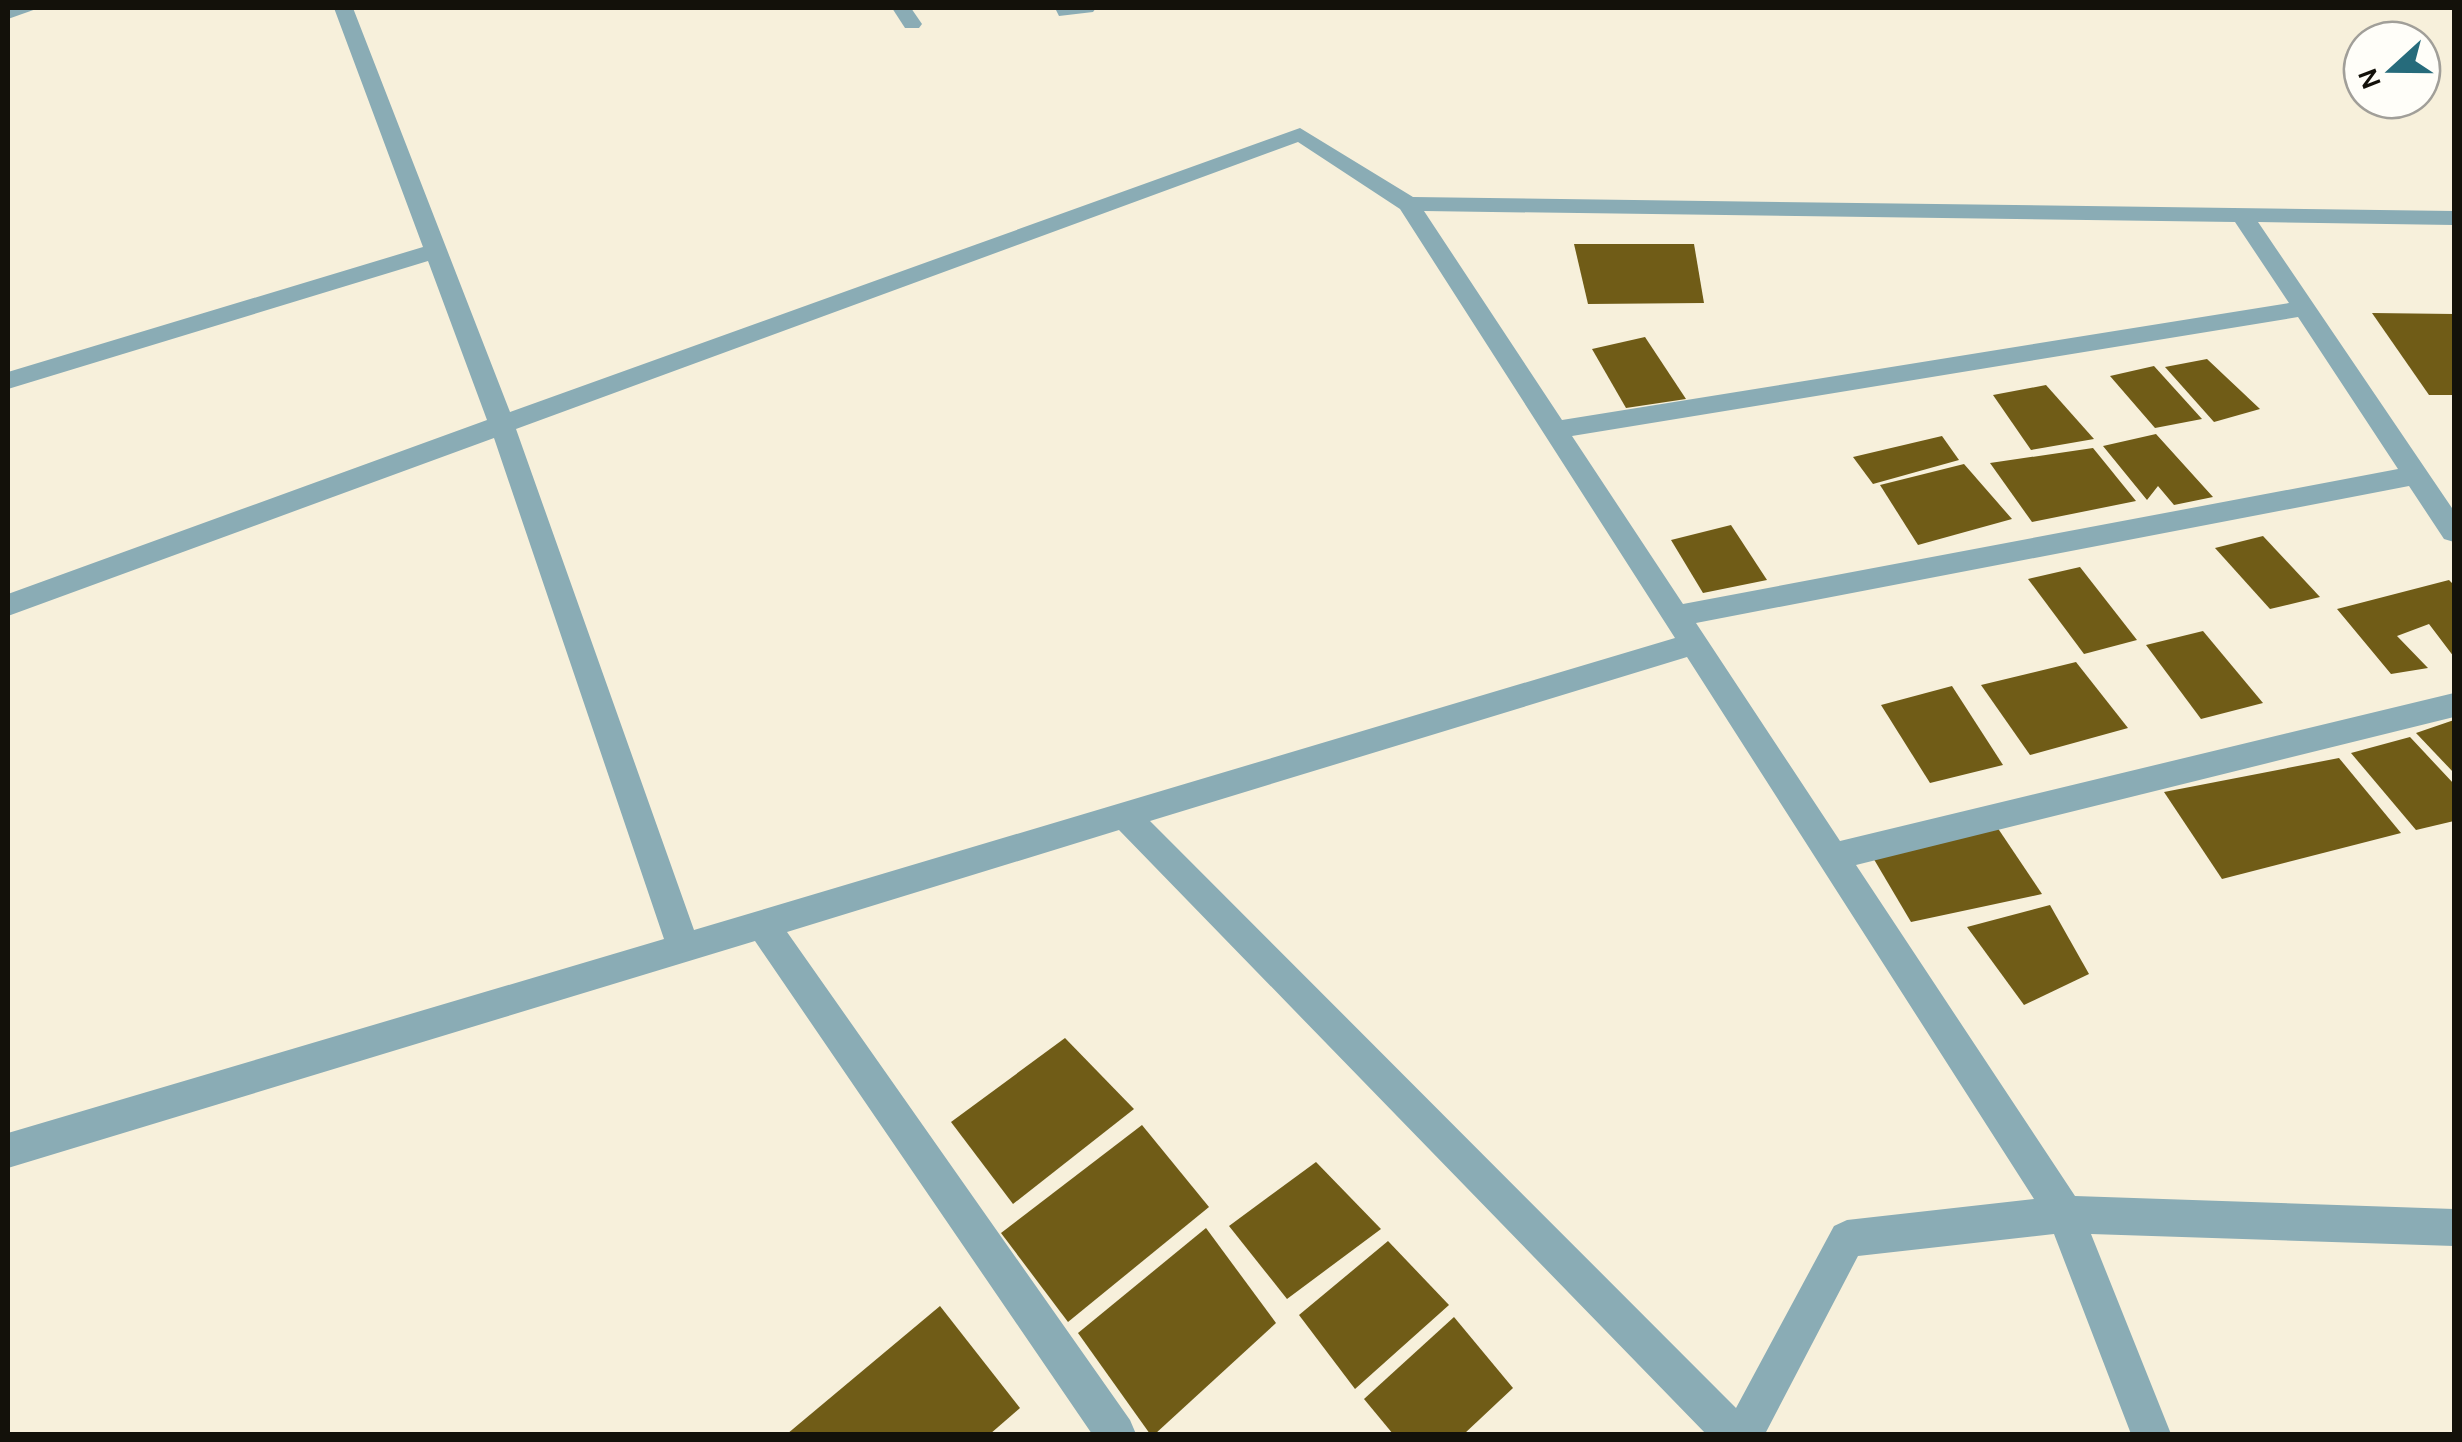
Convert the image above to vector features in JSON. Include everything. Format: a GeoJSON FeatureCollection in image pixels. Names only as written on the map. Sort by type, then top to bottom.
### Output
{"type":"FeatureCollection","features":[{"type":"Feature","properties":{"kind":"street"},"geometry":{"type":"LineString","coordinates":[[8,13],[29,8]]}},
{"type":"Feature","properties":{"kind":"street"},"geometry":{"type":"LineString","coordinates":[[343,8],[502,425],[684,948]]}},
{"type":"Feature","properties":{"kind":"street"},"geometry":{"type":"LineString","coordinates":[[1064,8],[1066,12],[1086,8]]}},
{"type":"Feature","properties":{"kind":"street"},"geometry":{"type":"LineString","coordinates":[[8,605],[1300,134],[1408,204],[2065,1214],[2151,1434]]}},
{"type":"Feature","properties":{"kind":"street"},"geometry":{"type":"LineString","coordinates":[[1408,204],[2454,218]]}},
{"type":"Feature","properties":{"kind":"street"},"geometry":{"type":"LineString","coordinates":[[2242,216],[2454,532]]}},
{"type":"Feature","properties":{"kind":"street"},"geometry":{"type":"LineString","coordinates":[[8,381],[436,251]]}},
{"type":"Feature","properties":{"kind":"street"},"geometry":{"type":"LineString","coordinates":[[1555,430],[2304,308]]}},
{"type":"Feature","properties":{"kind":"street"},"geometry":{"type":"LineString","coordinates":[[8,1151],[1125,816],[1685,630],[2416,475]]}},
{"type":"Feature","properties":{"kind":"street"},"geometry":{"type":"LineString","coordinates":[[1833,857],[2454,705]]}},
{"type":"Feature","properties":{"kind":"street"},"geometry":{"type":"LineString","coordinates":[[1125,816],[1734,1434]]}},
{"type":"Feature","properties":{"kind":"street"},"geometry":{"type":"LineString","coordinates":[[763,925],[1116,1434]]}},
{"type":"Feature","properties":{"kind":"street"},"geometry":{"type":"LineString","coordinates":[[1744,1434],[1847,1239],[2065,1214],[2454,1228]]}},
{"type":"Feature","properties":{"kind":"building"},"geometry":{"type":"Polygon","coordinates":[[[1574,244],[1694,244],[1704,303],[1588,304],[1574,244]]]}},
{"type":"Feature","properties":{"kind":"building"},"geometry":{"type":"Polygon","coordinates":[[[2372,313],[2454,314],[2454,395],[2429,395],[2372,313]]]}},
{"type":"Feature","properties":{"kind":"building"},"geometry":{"type":"Polygon","coordinates":[[[1645,337],[1686,399],[1626,408],[1592,349],[1645,337]]]}},
{"type":"Feature","properties":{"kind":"building"},"geometry":{"type":"Polygon","coordinates":[[[2207,359],[2260,409],[2214,422],[2165,367],[2207,359]]]}},
{"type":"Feature","properties":{"kind":"building"},"geometry":{"type":"Polygon","coordinates":[[[2154,366],[2202,419],[2155,428],[2110,376],[2154,366]]]}},
{"type":"Feature","properties":{"kind":"building"},"geometry":{"type":"Polygon","coordinates":[[[2046,385],[2094,439],[2031,450],[1993,395],[2046,385]]]}},
{"type":"Feature","properties":{"kind":"building"},"geometry":{"type":"Polygon","coordinates":[[[2156,434],[2213,497],[2174,505],[2158,486],[2147,500],[2103,446],[2156,434]]]}},
{"type":"Feature","properties":{"kind":"building"},"geometry":{"type":"Polygon","coordinates":[[[1942,436],[1959,460],[1873,484],[1853,457],[1942,436]]]}},
{"type":"Feature","properties":{"kind":"building"},"geometry":{"type":"Polygon","coordinates":[[[2093,448],[2136,501],[2032,522],[1990,463],[2093,448]]]}},
{"type":"Feature","properties":{"kind":"building"},"geometry":{"type":"Polygon","coordinates":[[[1964,464],[2012,519],[1918,545],[1880,485],[1964,464]]]}},
{"type":"Feature","properties":{"kind":"building"},"geometry":{"type":"Polygon","coordinates":[[[1731,525],[1767,580],[1703,593],[1671,540],[1731,525]]]}},
{"type":"Feature","properties":{"kind":"building"},"geometry":{"type":"Polygon","coordinates":[[[2263,536],[2320,597],[2270,609],[2215,548],[2263,536]]]}},
{"type":"Feature","properties":{"kind":"building"},"geometry":{"type":"Polygon","coordinates":[[[2080,567],[2137,640],[2084,654],[2028,579],[2080,567]]]}},
{"type":"Feature","properties":{"kind":"building"},"geometry":{"type":"Polygon","coordinates":[[[2449,580],[2454,585],[2454,657],[2429,624],[2397,636],[2428,668],[2391,674],[2337,609],[2449,580]]]}},
{"type":"Feature","properties":{"kind":"building"},"geometry":{"type":"Polygon","coordinates":[[[2203,631],[2263,703],[2201,719],[2146,645],[2203,631]]]}},
{"type":"Feature","properties":{"kind":"building"},"geometry":{"type":"Polygon","coordinates":[[[2076,662],[2128,728],[2030,755],[1981,685],[2076,662]]]}},
{"type":"Feature","properties":{"kind":"building"},"geometry":{"type":"Polygon","coordinates":[[[1952,686],[2003,765],[1930,783],[1881,705],[1952,686]]]}},
{"type":"Feature","properties":{"kind":"building"},"geometry":{"type":"Polygon","coordinates":[[[2454,720],[2454,773],[2416,733],[2454,720]]]}},
{"type":"Feature","properties":{"kind":"building"},"geometry":{"type":"Polygon","coordinates":[[[2410,737],[2454,784],[2454,821],[2416,830],[2351,753],[2410,737]]]}},
{"type":"Feature","properties":{"kind":"building"},"geometry":{"type":"Polygon","coordinates":[[[2339,758],[2401,833],[2222,879],[2164,792],[2339,758]]]}},
{"type":"Feature","properties":{"kind":"building"},"geometry":{"type":"Polygon","coordinates":[[[1995,824],[2042,894],[1911,922],[1872,856],[1995,824]]]}},
{"type":"Feature","properties":{"kind":"building"},"geometry":{"type":"Polygon","coordinates":[[[2050,905],[2089,974],[2024,1005],[1967,927],[2050,905]]]}},
{"type":"Feature","properties":{"kind":"building"},"geometry":{"type":"Polygon","coordinates":[[[1065,1038],[1134,1109],[1013,1204],[951,1122],[1065,1038]]]}},
{"type":"Feature","properties":{"kind":"building"},"geometry":{"type":"Polygon","coordinates":[[[1142,1125],[1209,1207],[1068,1322],[1001,1233],[1142,1125]]]}},
{"type":"Feature","properties":{"kind":"building"},"geometry":{"type":"Polygon","coordinates":[[[1316,1162],[1381,1229],[1287,1299],[1229,1226],[1316,1162]]]}},
{"type":"Feature","properties":{"kind":"building"},"geometry":{"type":"Polygon","coordinates":[[[1206,1228],[1276,1323],[1155,1434],[1150,1434],[1078,1333],[1206,1228]]]}},
{"type":"Feature","properties":{"kind":"building"},"geometry":{"type":"Polygon","coordinates":[[[1388,1241],[1449,1305],[1355,1389],[1299,1315],[1388,1241]]]}},
{"type":"Feature","properties":{"kind":"building"},"geometry":{"type":"Polygon","coordinates":[[[940,1306],[1020,1408],[990,1434],[787,1434],[940,1306]]]}},
{"type":"Feature","properties":{"kind":"building"},"geometry":{"type":"Polygon","coordinates":[[[1454,1317],[1513,1388],[1464,1434],[1393,1434],[1364,1399],[1454,1317]]]}}]}
